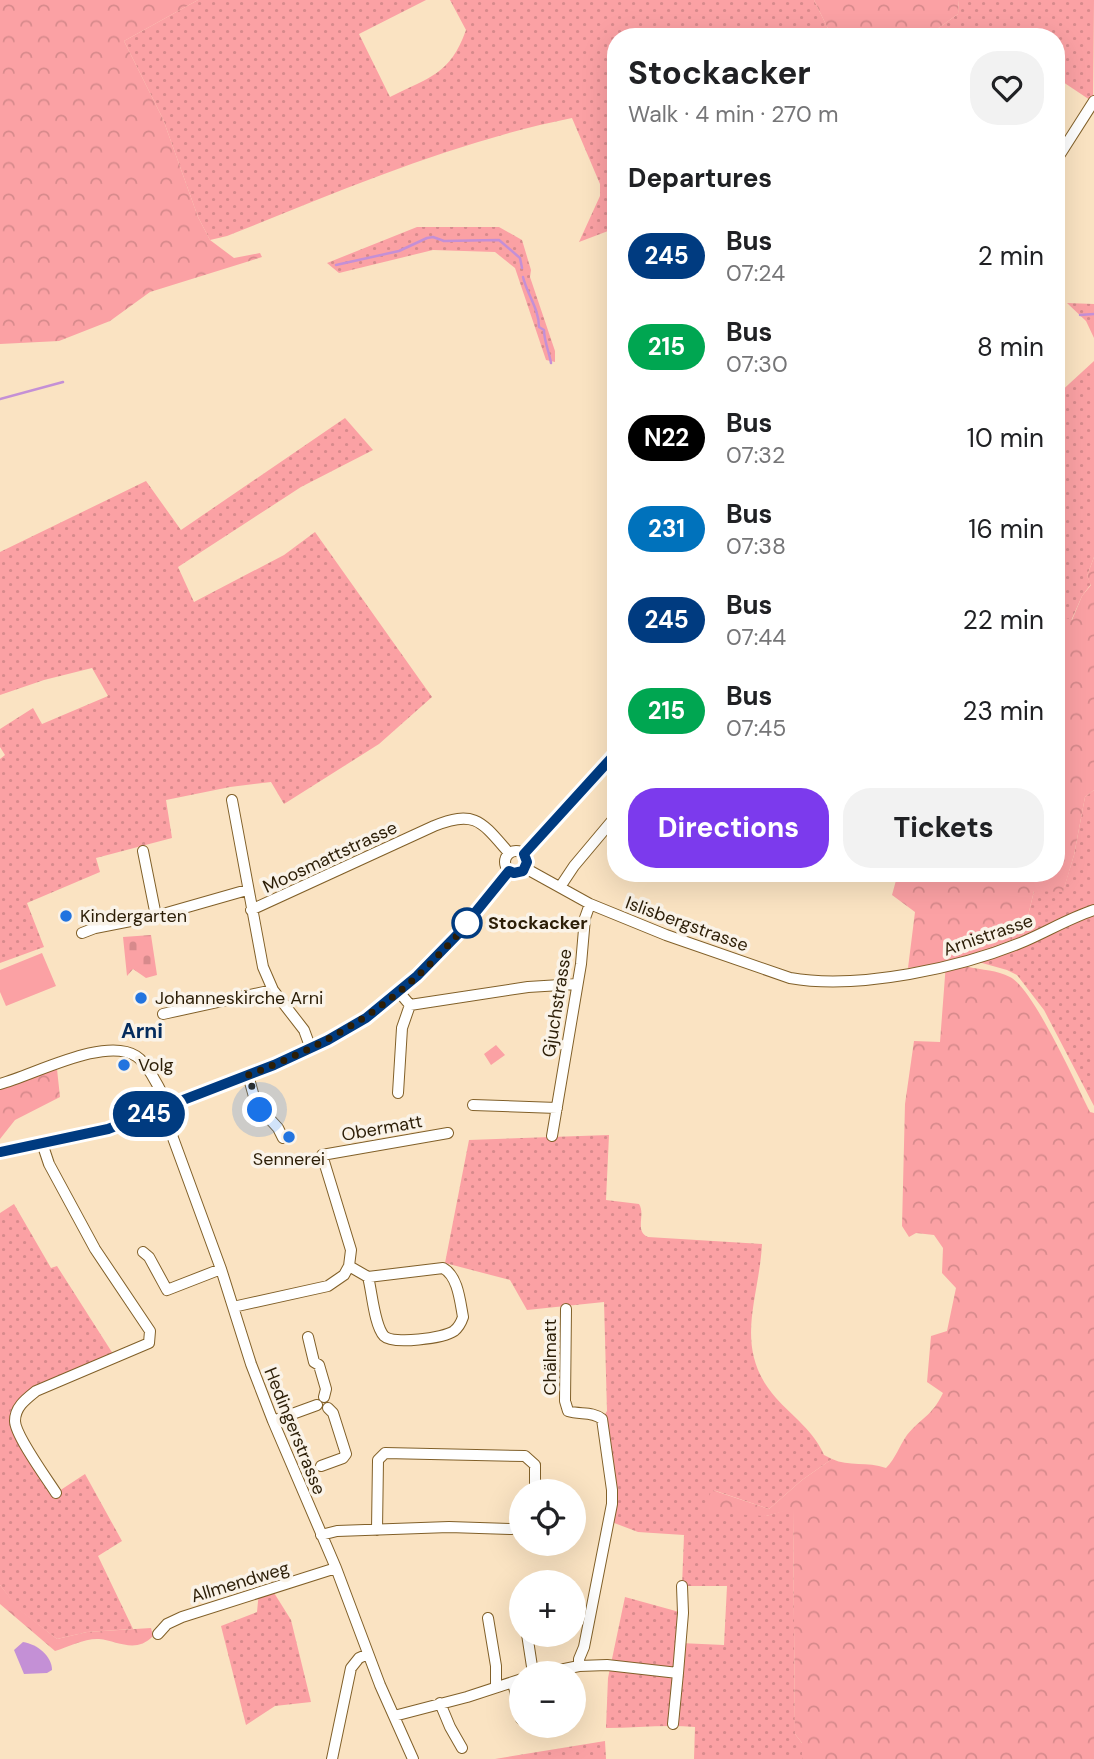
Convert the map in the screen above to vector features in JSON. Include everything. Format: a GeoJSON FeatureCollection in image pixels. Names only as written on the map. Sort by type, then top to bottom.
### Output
{"type":"FeatureCollection","features":[{"type":"Feature","properties":{"kind":"street"},"geometry":{"type":"LineString","coordinates":[[1065,146],[1094,101]]}},
{"type":"Feature","properties":{"kind":"street"},"geometry":{"type":"LineString","coordinates":[[524,854],[607,762]]}},
{"type":"Feature","properties":{"kind":"street"},"geometry":{"type":"LineString","coordinates":[[232,800],[263,967],[272,990],[304,1030],[311,1049]]}},
{"type":"Feature","properties":{"kind":"street","name":"Moosmattstrasse"},"geometry":{"type":"LineString","coordinates":[[251,910],[450,819],[470,818],[486,827],[509,853]]}},
{"type":"Feature","properties":{"kind":"street"},"geometry":{"type":"LineString","coordinates":[[560,887],[607,827]]}},
{"type":"Feature","properties":{"kind":"street"},"geometry":{"type":"LineString","coordinates":[[516,850],[524,854],[527,859],[525,868],[518,873],[509,871],[504,860],[509,853],[516,850]]}},
{"type":"Feature","properties":{"kind":"street"},"geometry":{"type":"LineString","coordinates":[[143,851],[156,916]]}},
{"type":"Feature","properties":{"kind":"street","name":"Islisbergstrasse"},"geometry":{"type":"LineString","coordinates":[[525,868],[590,904],[666,935],[790,978],[846,981]]}},
{"type":"Feature","properties":{"kind":"street"},"geometry":{"type":"LineString","coordinates":[[0,1152],[108,1129],[311,1049],[366,1018],[399,992],[457,935],[509,871]]}},
{"type":"Feature","properties":{"kind":"street"},"geometry":{"type":"LineString","coordinates":[[82,933],[156,916],[247,890]]}},
{"type":"Feature","properties":{"kind":"street","name":"Gjuchstrasse"},"geometry":{"type":"LineString","coordinates":[[552,1136],[585,918],[590,904]]}},
{"type":"Feature","properties":{"kind":"street","name":"Arnistrasse"},"geometry":{"type":"LineString","coordinates":[[846,981],[941,968],[968,961],[1026,941],[1094,910]]}},
{"type":"Feature","properties":{"kind":"street"},"geometry":{"type":"LineString","coordinates":[[410,1005],[528,987],[577,984]]}},
{"type":"Feature","properties":{"kind":"street"},"geometry":{"type":"LineString","coordinates":[[163,1014],[272,990]]}},
{"type":"Feature","properties":{"kind":"street"},"geometry":{"type":"LineString","coordinates":[[399,992],[410,1005]]}},
{"type":"Feature","properties":{"kind":"street"},"geometry":{"type":"LineString","coordinates":[[398,1093],[402,1028],[410,1005]]}},
{"type":"Feature","properties":{"kind":"street","name":"Hedingerstrasse"},"geometry":{"type":"LineString","coordinates":[[0,1084],[30,1076],[83,1054],[124,1051],[140,1058],[145,1064],[163,1094],[164,1108],[273,1421],[337,1568],[412,1759]]}},
{"type":"Feature","properties":{"kind":"street"},"geometry":{"type":"LineString","coordinates":[[248,1075],[256,1104],[278,1128],[283,1138]]}},
{"type":"Feature","properties":{"kind":"street"},"geometry":{"type":"LineString","coordinates":[[473,1105],[556,1108]]}},
{"type":"Feature","properties":{"kind":"street","name":"Obermatt"},"geometry":{"type":"LineString","coordinates":[[349,1266],[351,1250],[322,1155],[448,1133]]}},
{"type":"Feature","properties":{"kind":"street"},"geometry":{"type":"LineString","coordinates":[[42,1143],[49,1164],[95,1249],[151,1336],[149,1343],[36,1391],[21,1403],[16,1414],[17,1430],[56,1493]]}},
{"type":"Feature","properties":{"kind":"street"},"geometry":{"type":"LineString","coordinates":[[143,1252],[149,1257],[167,1290],[221,1269]]}},
{"type":"Feature","properties":{"kind":"street"},"geometry":{"type":"LineString","coordinates":[[233,1307],[328,1286],[344,1275],[349,1266],[368,1277],[443,1268],[449,1271],[454,1280],[461,1322],[452,1333],[392,1340],[380,1329],[368,1277]]}},
{"type":"Feature","properties":{"kind":"street","name":"Chälmatt"},"geometry":{"type":"LineString","coordinates":[[566,1309],[565,1401],[568,1411],[594,1414],[602,1419],[612,1490],[600,1572],[579,1661]]}},
{"type":"Feature","properties":{"kind":"street"},"geometry":{"type":"LineString","coordinates":[[308,1337],[314,1362],[319,1365],[326,1389],[323,1404]]}},
{"type":"Feature","properties":{"kind":"street"},"geometry":{"type":"LineString","coordinates":[[273,1421],[323,1404]]}},
{"type":"Feature","properties":{"kind":"street"},"geometry":{"type":"LineString","coordinates":[[321,1466],[343,1458],[346,1454],[333,1413],[323,1404]]}},
{"type":"Feature","properties":{"kind":"street"},"geometry":{"type":"LineString","coordinates":[[377,1530],[378,1460],[385,1452],[525,1456],[535,1465],[535,1479]]}},
{"type":"Feature","properties":{"kind":"street"},"geometry":{"type":"LineString","coordinates":[[321,1535],[337,1531],[449,1527],[509,1529]]}},
{"type":"Feature","properties":{"kind":"street","name":"Allmendweg"},"geometry":{"type":"LineString","coordinates":[[158,1634],[167,1625],[182,1617],[337,1568]]}},
{"type":"Feature","properties":{"kind":"street"},"geometry":{"type":"LineString","coordinates":[[673,1724],[683,1612],[682,1586]]}},
{"type":"Feature","properties":{"kind":"street"},"geometry":{"type":"LineString","coordinates":[[488,1618],[496,1666],[496,1688]]}},
{"type":"Feature","properties":{"kind":"street"},"geometry":{"type":"LineString","coordinates":[[332,1759],[351,1668],[359,1658],[369,1654]]}},
{"type":"Feature","properties":{"kind":"street"},"geometry":{"type":"LineString","coordinates":[[586,1666],[607,1665],[678,1673]]}},
{"type":"Feature","properties":{"kind":"street"},"geometry":{"type":"LineString","coordinates":[[394,1716],[509,1683]]}},
{"type":"Feature","properties":{"kind":"street"},"geometry":{"type":"LineString","coordinates":[[440,1703],[462,1748]]}},
{"type":"Feature","properties":{"kind":"green space"},"geometry":{"type":"Polygon","coordinates":[[[0,0],[198,0],[124,41],[163,119],[198,217],[210,240],[234,258],[260,253],[262,257],[150,292],[110,321],[59,341],[0,344],[0,0]]]}},
{"type":"Feature","properties":{"kind":"green space"},"geometry":{"type":"Polygon","coordinates":[[[198,0],[426,0],[359,34],[390,97],[437,73],[453,57],[466,30],[450,0],[814,0],[828,28],[607,28],[607,231],[579,242],[600,196],[600,184],[572,118],[483,140],[440,154],[227,236],[210,240],[198,217],[163,119],[124,41],[198,0]]]}},
{"type":"Feature","properties":{"kind":"green space"},"geometry":{"type":"Polygon","coordinates":[[[814,0],[959,0],[958,14],[939,28],[828,28],[814,0]]]}},
{"type":"Feature","properties":{"kind":"green space"},"geometry":{"type":"Polygon","coordinates":[[[959,0],[1094,0],[1093,102],[1065,83],[1065,28],[939,28],[958,14],[959,0]]]}},
{"type":"Feature","properties":{"kind":"green space"},"geometry":{"type":"Polygon","coordinates":[[[417,227],[499,227],[522,240],[531,270],[530,277],[555,351],[555,362],[546,360],[515,268],[495,252],[433,250],[339,273],[327,263],[417,227]]]}},
{"type":"Feature","properties":{"kind":"green space"},"geometry":{"type":"Polygon","coordinates":[[[1067,303],[1094,304],[1094,338],[1086,321],[1067,303]]]}},
{"type":"Feature","properties":{"kind":"green space"},"geometry":{"type":"Polygon","coordinates":[[[1094,361],[1094,557],[1087,576],[1091,584],[1082,596],[1071,621],[1065,618],[1065,388],[1094,361]]]}},
{"type":"Feature","properties":{"kind":"green space"},"geometry":{"type":"Polygon","coordinates":[[[345,418],[373,450],[301,487],[178,567],[194,602],[284,555],[315,532],[432,697],[379,744],[284,804],[271,782],[166,800],[172,838],[96,858],[100,872],[27,903],[44,947],[0,963],[0,759],[5,755],[0,747],[0,729],[33,708],[42,724],[108,696],[92,668],[0,695],[0,552],[146,481],[181,530],[345,418]]]}},
{"type":"Feature","properties":{"kind":"green space"},"geometry":{"type":"Polygon","coordinates":[[[1094,557],[1094,790],[1085,797],[1074,855],[1063,892],[1034,891],[1023,936],[969,955],[968,967],[1000,973],[1020,985],[1054,1039],[1090,1112],[1094,1113],[1094,1759],[802,1759],[802,1743],[795,1734],[793,1509],[766,1516],[701,1512],[712,1490],[769,1509],[802,1480],[832,1459],[886,1468],[907,1435],[930,1412],[943,1393],[927,1382],[931,1336],[947,1331],[956,1288],[942,1273],[943,1248],[934,1235],[916,1233],[909,1237],[902,1226],[905,1104],[914,1041],[940,1042],[946,963],[908,968],[915,912],[892,895],[896,882],[1065,882],[1065,618],[1072,620],[1082,596],[1091,585],[1087,576],[1094,557]]]}},
{"type":"Feature","properties":{"kind":"green space"},"geometry":{"type":"Polygon","coordinates":[[[1094,790],[1094,910],[986,956],[983,950],[1023,936],[1034,891],[1063,891],[1074,855],[1085,797],[1094,790]]]}},
{"type":"Feature","properties":{"kind":"green space"},"geometry":{"type":"Polygon","coordinates":[[[1094,913],[1094,1106],[1044,1010],[1017,975],[975,961],[1094,913]]]}},
{"type":"Feature","properties":{"kind":"green space"},"geometry":{"type":"Polygon","coordinates":[[[151,935],[157,975],[146,978],[133,969],[127,976],[123,937],[151,935]]]}},
{"type":"Feature","properties":{"kind":"green space"},"geometry":{"type":"Polygon","coordinates":[[[42,953],[56,986],[6,1006],[0,992],[0,970],[42,953]]]}},
{"type":"Feature","properties":{"kind":"green space"},"geometry":{"type":"Polygon","coordinates":[[[496,1045],[505,1055],[491,1065],[484,1054],[496,1045]]]}},
{"type":"Feature","properties":{"kind":"green space"},"geometry":{"type":"Polygon","coordinates":[[[57,1069],[60,1097],[15,1120],[0,1139],[0,1087],[57,1069]]]}},
{"type":"Feature","properties":{"kind":"green space"},"geometry":{"type":"Polygon","coordinates":[[[609,1135],[606,1200],[639,1204],[642,1231],[648,1237],[762,1244],[751,1324],[755,1361],[776,1398],[809,1431],[824,1455],[832,1459],[802,1480],[769,1509],[713,1490],[766,1516],[793,1508],[795,1734],[802,1743],[802,1759],[694,1759],[695,1727],[606,1728],[608,1678],[625,1597],[683,1613],[680,1643],[724,1645],[727,1586],[682,1586],[684,1535],[638,1532],[609,1521],[612,1504],[602,1419],[607,1411],[604,1302],[527,1310],[510,1280],[445,1263],[469,1140],[609,1135]]]}},
{"type":"Feature","properties":{"kind":"green space"},"geometry":{"type":"Polygon","coordinates":[[[14,1204],[51,1268],[57,1266],[115,1357],[36,1391],[15,1422],[56,1493],[85,1474],[122,1541],[98,1556],[133,1629],[87,1632],[57,1639],[18,1609],[0,1585],[0,1213],[14,1204]]]}},
{"type":"Feature","properties":{"kind":"green space"},"geometry":{"type":"Polygon","coordinates":[[[0,1585],[19,1609],[57,1639],[87,1632],[151,1628],[153,1636],[133,1645],[94,1639],[55,1651],[0,1604],[0,1585]]]}},
{"type":"Feature","properties":{"kind":"green space"},"geometry":{"type":"Polygon","coordinates":[[[271,1588],[291,1620],[311,1702],[275,1706],[246,1725],[221,1626],[257,1612],[259,1591],[271,1588]]]}},
{"type":"Feature","properties":{"kind":"green space"},"geometry":{"type":"Polygon","coordinates":[[[605,1741],[606,1759],[495,1759],[605,1741]]]}},
{"type":"Feature","properties":{"kind":"shaded area"},"geometry":{"type":"Polygon","coordinates":[[[23,1642],[43,1652],[52,1670],[47,1673],[24,1674],[14,1650],[23,1642]]]}},
{"type":"Feature","properties":{"kind":"waterway"},"geometry":{"type":"LineString","coordinates":[[336,265],[399,251],[433,237],[444,241],[499,240],[520,258],[522,268]]}},
{"type":"Feature","properties":{"kind":"waterway"},"geometry":{"type":"LineString","coordinates":[[523,277],[539,327],[544,330],[551,363]]}},
{"type":"Feature","properties":{"kind":"waterway"},"geometry":{"type":"LineString","coordinates":[[1080,315],[1094,314]]}},
{"type":"Feature","properties":{"kind":"waterway"},"geometry":{"type":"LineString","coordinates":[[0,399],[63,382]]}},
{"type":"Feature","properties":{"kind":"bus line","name":"245"},"geometry":{"type":"LineString","coordinates":[[0,1152],[125,1123],[297,1055],[366,1018],[399,992],[443,950],[509,871],[523,871],[527,862],[524,854],[607,763]]}},
{"type":"Feature","properties":{"kind":"place","name":"Kindergarten"},"geometry":{"type":"Point","coordinates":[66,916]}},
{"type":"Feature","properties":{"kind":"place","name":"Stockacker"},"geometry":{"type":"Point","coordinates":[467,923]}},
{"type":"Feature","properties":{"kind":"place","name":"Johanneskirche Arni"},"geometry":{"type":"Point","coordinates":[141,998]}},
{"type":"Feature","properties":{"kind":"place","name":"Volg"},"geometry":{"type":"Point","coordinates":[124,1065]}},
{"type":"Feature","properties":{"kind":"place","name":"Sennerei"},"geometry":{"type":"Point","coordinates":[289,1137]}},
{"type":"Feature","properties":{"kind":"district","name":"Arni"},"geometry":{"type":"Point","coordinates":[142,1031]}},
{"type":"Feature","properties":{"kind":"route"},"geometry":{"type":"LineString","coordinates":[[260,1110],[248,1075],[311,1049],[366,1018],[417,976],[467,923]]}}]}
